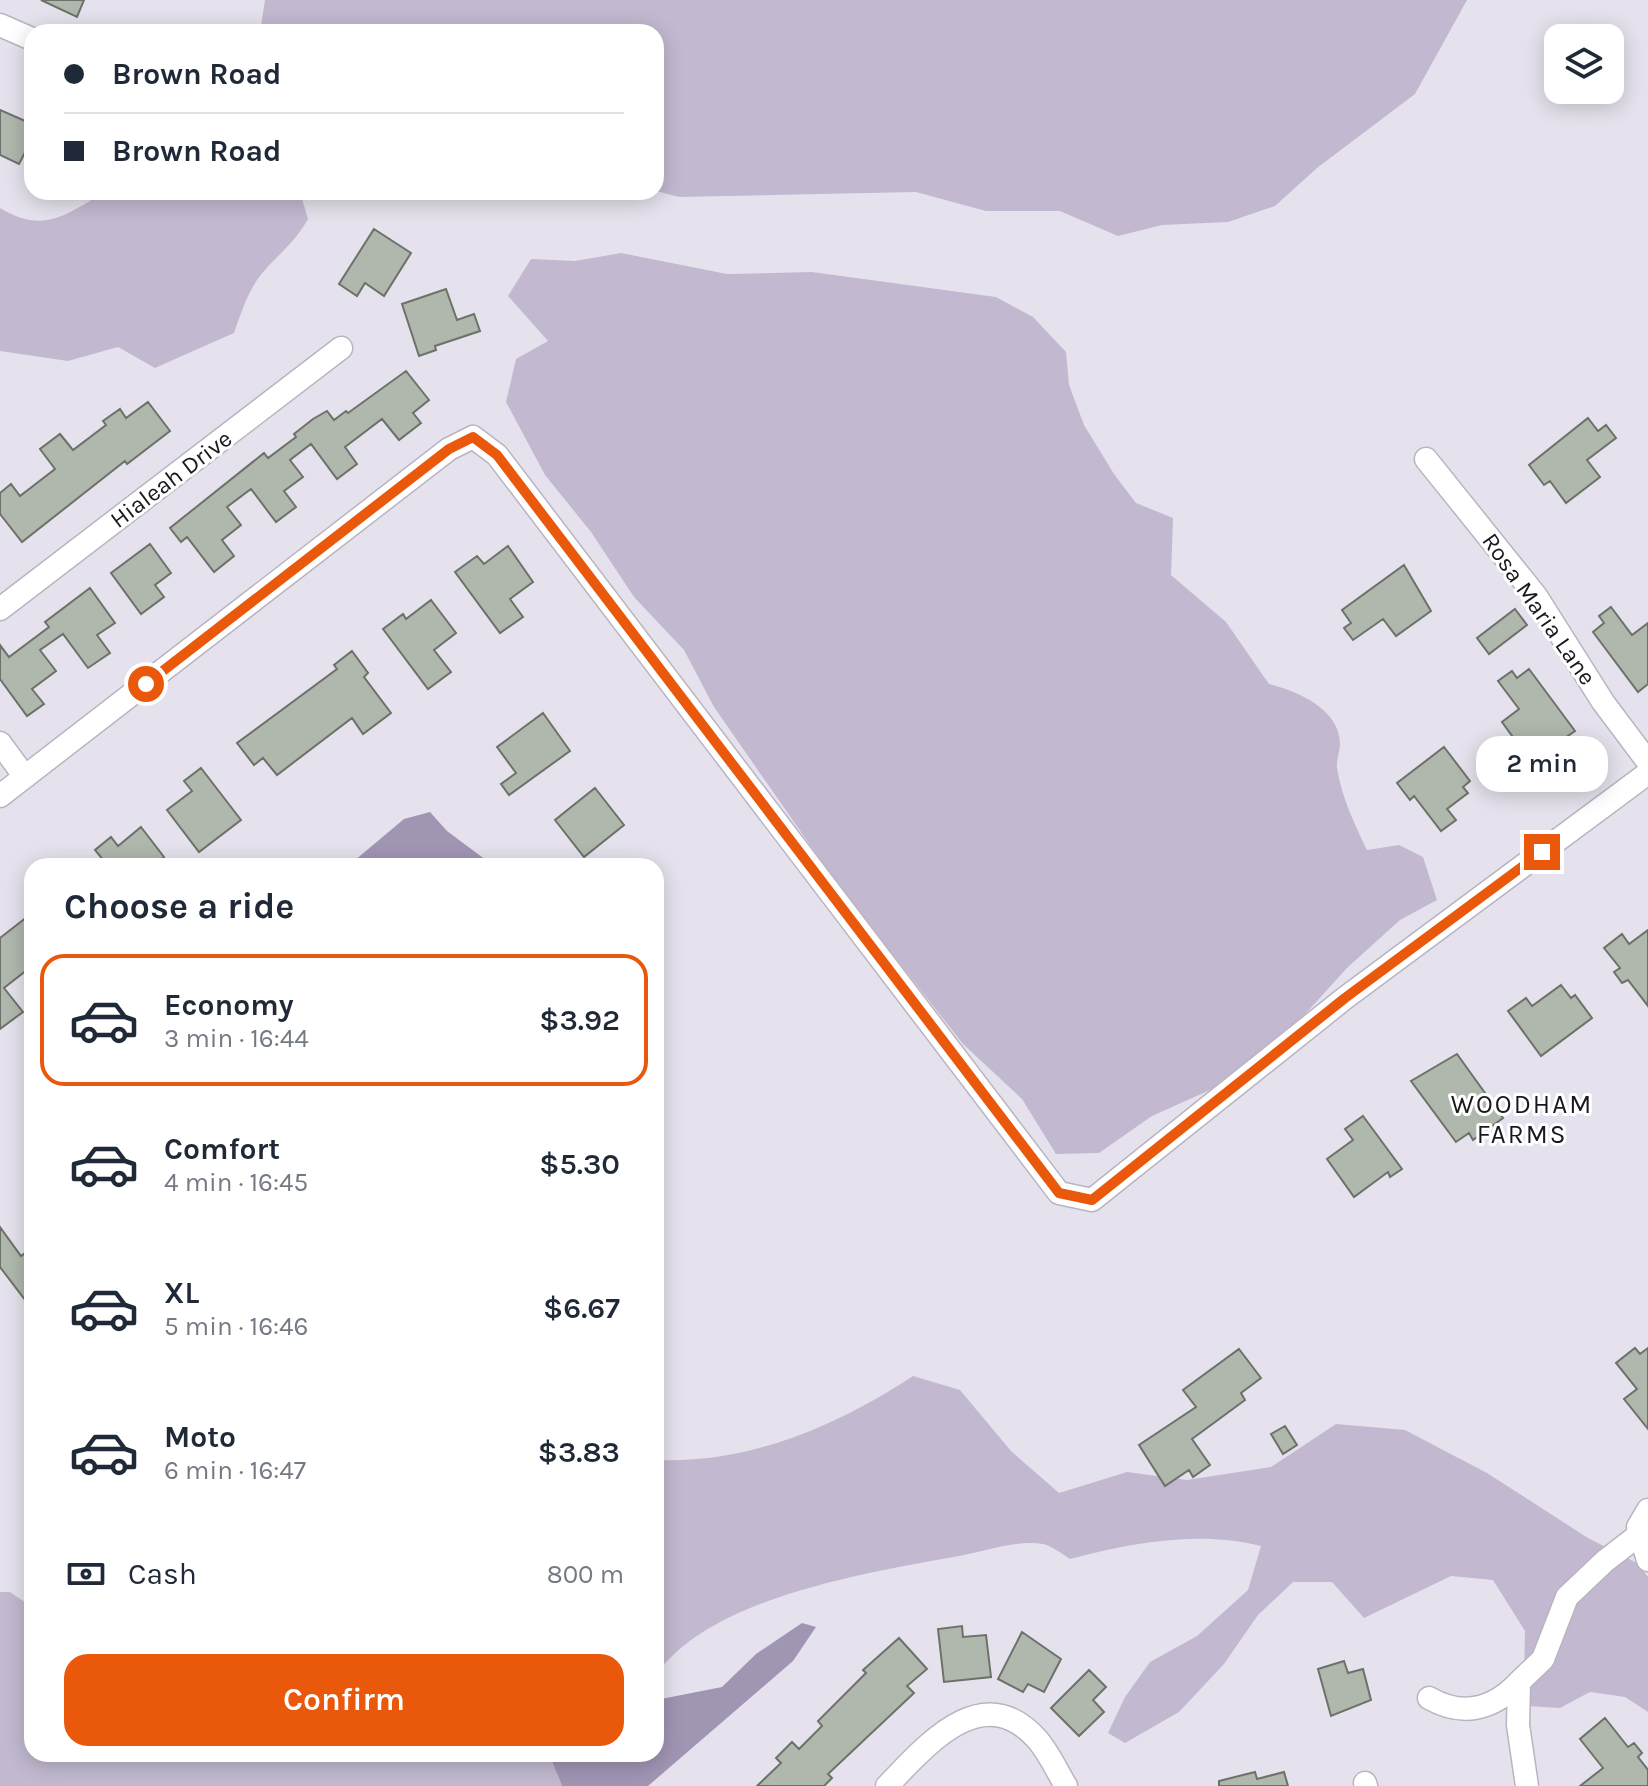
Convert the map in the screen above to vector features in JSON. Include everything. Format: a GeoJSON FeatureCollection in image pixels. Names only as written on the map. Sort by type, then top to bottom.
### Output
{"type":"FeatureCollection","features":[{"type":"Feature","properties":{"kind":"street"},"geometry":{"type":"LineString","coordinates":[[0,25],[24,36]]}},
{"type":"Feature","properties":{"kind":"street","name":"Hialeah Drive"},"geometry":{"type":"LineString","coordinates":[[0,609],[341,348]]}},
{"type":"Feature","properties":{"kind":"street"},"geometry":{"type":"LineString","coordinates":[[0,796],[449,449],[473,437],[497,455],[1059,1193],[1092,1200],[1345,998],[1648,773]]}},
{"type":"Feature","properties":{"kind":"street","name":"Rosa Maria Lane"},"geometry":{"type":"LineString","coordinates":[[1426,459],[1536,596],[1603,702],[1648,762]]}},
{"type":"Feature","properties":{"kind":"street"},"geometry":{"type":"LineString","coordinates":[[0,743],[25,777]]}},
{"type":"Feature","properties":{"kind":"street"},"geometry":{"type":"LineString","coordinates":[[1648,1510],[1638,1527],[1648,1560]]}},
{"type":"Feature","properties":{"kind":"street"},"geometry":{"type":"LineString","coordinates":[[1429,1698],[1448,1709],[1470,1710],[1507,1696],[1543,1659],[1567,1597],[1640,1534]]}},
{"type":"Feature","properties":{"kind":"street"},"geometry":{"type":"LineString","coordinates":[[1519,1682],[1518,1725],[1527,1786]]}},
{"type":"Feature","properties":{"kind":"street"},"geometry":{"type":"LineString","coordinates":[[887,1786],[933,1738],[976,1713],[1011,1719],[1036,1738],[1066,1786]]}},
{"type":"Feature","properties":{"kind":"shaded area"},"geometry":{"type":"Polygon","coordinates":[[[265,0],[1467,0],[1415,94],[1317,168],[1275,206],[1228,222],[1162,225],[1118,236],[1060,211],[986,211],[916,192],[679,197],[664,193],[664,24],[261,24],[265,0]]]}},
{"type":"Feature","properties":{"kind":"shaded area"},"geometry":{"type":"Polygon","coordinates":[[[91,200],[302,200],[308,219],[255,283],[234,333],[155,368],[118,347],[68,361],[0,351],[0,208],[30,220],[43,221],[67,214],[91,200]]]}},
{"type":"Feature","properties":{"kind":"shaded area"},"geometry":{"type":"Polygon","coordinates":[[[621,253],[727,274],[812,272],[996,297],[1033,317],[1066,352],[1069,385],[1084,425],[1114,474],[1136,503],[1173,518],[1171,575],[1226,622],[1269,684],[1292,691],[1325,711],[1338,732],[1337,765],[1342,790],[1367,850],[1399,845],[1423,857],[1437,900],[1400,920],[1347,968],[1298,1022],[1230,1081],[1152,1116],[1099,1153],[1056,1154],[1022,1099],[963,1044],[835,881],[714,707],[684,650],[634,597],[591,532],[545,475],[506,402],[516,359],[548,341],[508,296],[531,259],[575,261],[621,253]]]}},
{"type":"Feature","properties":{"kind":"shaded area"},"geometry":{"type":"Polygon","coordinates":[[[430,812],[447,831],[483,858],[358,858],[404,819],[430,812]]]}},
{"type":"Feature","properties":{"kind":"shaded area"},"geometry":{"type":"Polygon","coordinates":[[[913,1376],[960,1390],[1011,1451],[1059,1493],[1127,1472],[1187,1480],[1271,1467],[1336,1424],[1405,1430],[1487,1473],[1588,1538],[1637,1563],[1648,1577],[1648,1712],[1625,1697],[1590,1692],[1560,1708],[1528,1706],[1524,1677],[1525,1631],[1493,1580],[1451,1576],[1364,1618],[1332,1582],[1293,1582],[1258,1615],[1224,1664],[1179,1712],[1125,1743],[1108,1733],[1125,1697],[1150,1662],[1197,1636],[1248,1590],[1261,1546],[1214,1539],[1165,1540],[1070,1559],[1046,1545],[1023,1543],[842,1579],[754,1606],[715,1625],[682,1648],[664,1667],[664,1460],[725,1456],[758,1448],[823,1426],[913,1376]]]}},
{"type":"Feature","properties":{"kind":"shaded area"},"geometry":{"type":"Polygon","coordinates":[[[0,1592],[10,1592],[24,1602],[24,1762],[552,1762],[562,1786],[0,1786],[0,1592]]]}},
{"type":"Feature","properties":{"kind":"shaded area"},"geometry":{"type":"Polygon","coordinates":[[[802,1623],[816,1627],[793,1661],[648,1786],[562,1786],[552,1762],[664,1762],[664,1698],[722,1687],[756,1654],[802,1623]]]}},
{"type":"Feature","properties":{"kind":"building"},"geometry":{"type":"Polygon","coordinates":[[[41,0],[84,0],[77,17],[41,0]]]}},
{"type":"Feature","properties":{"kind":"building"},"geometry":{"type":"Polygon","coordinates":[[[0,110],[24,120],[24,154],[19,164],[0,155],[0,110]]]}},
{"type":"Feature","properties":{"kind":"building"},"geometry":{"type":"Polygon","coordinates":[[[374,229],[411,253],[384,296],[365,283],[357,296],[339,284],[374,229]]]}},
{"type":"Feature","properties":{"kind":"building"},"geometry":{"type":"Polygon","coordinates":[[[446,289],[457,320],[474,314],[480,331],[435,346],[436,350],[419,356],[402,304],[446,289]]]}},
{"type":"Feature","properties":{"kind":"building"},"geometry":{"type":"Polygon","coordinates":[[[406,371],[429,400],[413,413],[421,423],[399,440],[382,419],[345,447],[357,464],[337,479],[311,444],[290,460],[303,477],[284,491],[296,507],[276,522],[251,489],[227,507],[241,525],[222,540],[234,556],[214,572],[187,537],[181,542],[170,528],[264,453],[268,458],[296,437],[294,434],[313,419],[327,411],[334,420],[346,411],[348,413],[406,371]]]}},
{"type":"Feature","properties":{"kind":"building"},"geometry":{"type":"Polygon","coordinates":[[[148,402],[170,431],[127,464],[125,461],[22,542],[0,514],[0,493],[11,484],[20,496],[55,469],[40,449],[60,434],[73,450],[106,425],[103,421],[120,409],[126,418],[148,402]]]}},
{"type":"Feature","properties":{"kind":"building"},"geometry":{"type":"Polygon","coordinates":[[[1588,418],[1598,431],[1606,425],[1616,438],[1587,460],[1600,477],[1566,503],[1550,481],[1544,485],[1529,465],[1588,418]]]}},
{"type":"Feature","properties":{"kind":"building"},"geometry":{"type":"Polygon","coordinates":[[[150,544],[171,573],[155,585],[164,597],[141,614],[111,573],[150,544]]]}},
{"type":"Feature","properties":{"kind":"building"},"geometry":{"type":"Polygon","coordinates":[[[508,546],[533,582],[510,599],[523,617],[500,633],[455,572],[477,556],[484,564],[508,546]]]}},
{"type":"Feature","properties":{"kind":"building"},"geometry":{"type":"Polygon","coordinates":[[[1404,565],[1431,611],[1396,636],[1383,619],[1353,640],[1344,628],[1351,623],[1342,610],[1404,565]]]}},
{"type":"Feature","properties":{"kind":"building"},"geometry":{"type":"Polygon","coordinates":[[[90,588],[115,623],[97,635],[110,653],[88,668],[63,634],[40,650],[56,671],[32,689],[44,704],[27,716],[0,679],[0,645],[9,657],[49,627],[45,622],[90,588]]]}},
{"type":"Feature","properties":{"kind":"building"},"geometry":{"type":"Polygon","coordinates":[[[431,600],[456,633],[434,650],[451,672],[428,689],[383,629],[403,614],[406,619],[431,600]]]}},
{"type":"Feature","properties":{"kind":"building"},"geometry":{"type":"Polygon","coordinates":[[[1611,607],[1632,635],[1648,623],[1648,684],[1638,692],[1593,632],[1604,623],[1599,616],[1611,607]]]}},
{"type":"Feature","properties":{"kind":"building"},"geometry":{"type":"Polygon","coordinates":[[[1515,609],[1527,625],[1489,654],[1477,638],[1515,609]]]}},
{"type":"Feature","properties":{"kind":"building"},"geometry":{"type":"Polygon","coordinates":[[[352,651],[368,673],[364,677],[391,713],[363,734],[352,718],[277,775],[263,758],[254,765],[237,743],[337,669],[334,665],[352,651]]]}},
{"type":"Feature","properties":{"kind":"building"},"geometry":{"type":"Polygon","coordinates":[[[1529,669],[1575,731],[1555,745],[1551,741],[1528,758],[1502,722],[1519,709],[1498,681],[1512,671],[1517,678],[1529,669]]]}},
{"type":"Feature","properties":{"kind":"building"},"geometry":{"type":"Polygon","coordinates":[[[543,713],[570,751],[509,795],[501,784],[516,773],[497,747],[543,713]]]}},
{"type":"Feature","properties":{"kind":"building"},"geometry":{"type":"Polygon","coordinates":[[[1444,747],[1470,781],[1463,787],[1468,793],[1447,809],[1456,820],[1441,831],[1414,796],[1410,800],[1397,783],[1444,747]]]}},
{"type":"Feature","properties":{"kind":"building"},"geometry":{"type":"Polygon","coordinates":[[[201,768],[241,820],[199,852],[167,810],[192,791],[184,781],[201,768]]]}},
{"type":"Feature","properties":{"kind":"building"},"geometry":{"type":"Polygon","coordinates":[[[595,788],[624,825],[584,857],[555,820],[595,788]]]}},
{"type":"Feature","properties":{"kind":"building"},"geometry":{"type":"Polygon","coordinates":[[[141,827],[164,857],[102,858],[95,850],[111,837],[118,846],[141,827]]]}},
{"type":"Feature","properties":{"kind":"building"},"geometry":{"type":"Polygon","coordinates":[[[24,919],[24,972],[4,988],[23,1012],[0,1029],[0,938],[24,919]]]}},
{"type":"Feature","properties":{"kind":"building"},"geometry":{"type":"Polygon","coordinates":[[[1648,930],[1648,1006],[1628,980],[1622,983],[1614,972],[1620,968],[1604,948],[1622,934],[1629,944],[1648,930]]]}},
{"type":"Feature","properties":{"kind":"building"},"geometry":{"type":"Polygon","coordinates":[[[1561,985],[1571,998],[1575,995],[1592,1018],[1541,1056],[1508,1011],[1526,998],[1532,1006],[1561,985]]]}},
{"type":"Feature","properties":{"kind":"building"},"geometry":{"type":"Polygon","coordinates":[[[1457,1054],[1503,1118],[1473,1140],[1469,1133],[1456,1142],[1411,1081],[1457,1054]]]}},
{"type":"Feature","properties":{"kind":"building"},"geometry":{"type":"Polygon","coordinates":[[[1363,1116],[1402,1169],[1390,1177],[1388,1172],[1354,1197],[1327,1159],[1353,1140],[1345,1129],[1363,1116]]]}},
{"type":"Feature","properties":{"kind":"building"},"geometry":{"type":"Polygon","coordinates":[[[0,1227],[21,1256],[24,1254],[24,1298],[0,1267],[0,1227]]]}},
{"type":"Feature","properties":{"kind":"building"},"geometry":{"type":"Polygon","coordinates":[[[1635,1348],[1640,1354],[1648,1348],[1648,1429],[1624,1399],[1637,1389],[1616,1363],[1635,1348]]]}},
{"type":"Feature","properties":{"kind":"building"},"geometry":{"type":"Polygon","coordinates":[[[1239,1349],[1261,1378],[1241,1393],[1245,1400],[1192,1439],[1210,1465],[1193,1477],[1189,1470],[1165,1486],[1139,1445],[1196,1407],[1183,1390],[1239,1349]]]}},
{"type":"Feature","properties":{"kind":"building"},"geometry":{"type":"Polygon","coordinates":[[[1285,1426],[1297,1445],[1283,1454],[1271,1434],[1285,1426]]]}},
{"type":"Feature","properties":{"kind":"building"},"geometry":{"type":"Polygon","coordinates":[[[962,1626],[963,1637],[986,1635],[991,1677],[944,1682],[938,1629],[962,1626]]]}},
{"type":"Feature","properties":{"kind":"building"},"geometry":{"type":"Polygon","coordinates":[[[1022,1632],[1061,1659],[1044,1692],[1028,1684],[1023,1692],[998,1679],[1022,1632]]]}},
{"type":"Feature","properties":{"kind":"building"},"geometry":{"type":"Polygon","coordinates":[[[899,1638],[927,1669],[907,1686],[914,1693],[828,1774],[832,1778],[824,1786],[757,1786],[781,1763],[776,1758],[792,1742],[799,1749],[822,1726],[818,1721],[866,1673],[863,1670],[899,1638]]]}},
{"type":"Feature","properties":{"kind":"building"},"geometry":{"type":"Polygon","coordinates":[[[1344,1661],[1348,1673],[1363,1669],[1371,1700],[1331,1716],[1318,1669],[1344,1661]]]}},
{"type":"Feature","properties":{"kind":"building"},"geometry":{"type":"Polygon","coordinates":[[[1089,1670],[1106,1687],[1093,1700],[1104,1712],[1079,1736],[1051,1708],[1089,1670]]]}},
{"type":"Feature","properties":{"kind":"building"},"geometry":{"type":"Polygon","coordinates":[[[1605,1718],[1628,1747],[1634,1743],[1642,1753],[1638,1757],[1648,1770],[1648,1786],[1580,1786],[1603,1768],[1580,1739],[1605,1718]]]}},
{"type":"Feature","properties":{"kind":"building"},"geometry":{"type":"Polygon","coordinates":[[[1255,1772],[1257,1779],[1284,1772],[1288,1786],[1219,1786],[1219,1781],[1255,1772]]]}},
{"type":"Feature","properties":{"kind":"district","name":"WOODHAM FARMS"},"geometry":{"type":"Point","coordinates":[1522,1119]}},
{"type":"Feature","properties":{"kind":"route"},"geometry":{"type":"LineString","coordinates":[[146,684],[449,449],[473,437],[497,455],[1059,1193],[1092,1200],[1345,998],[1542,852]]}}]}
